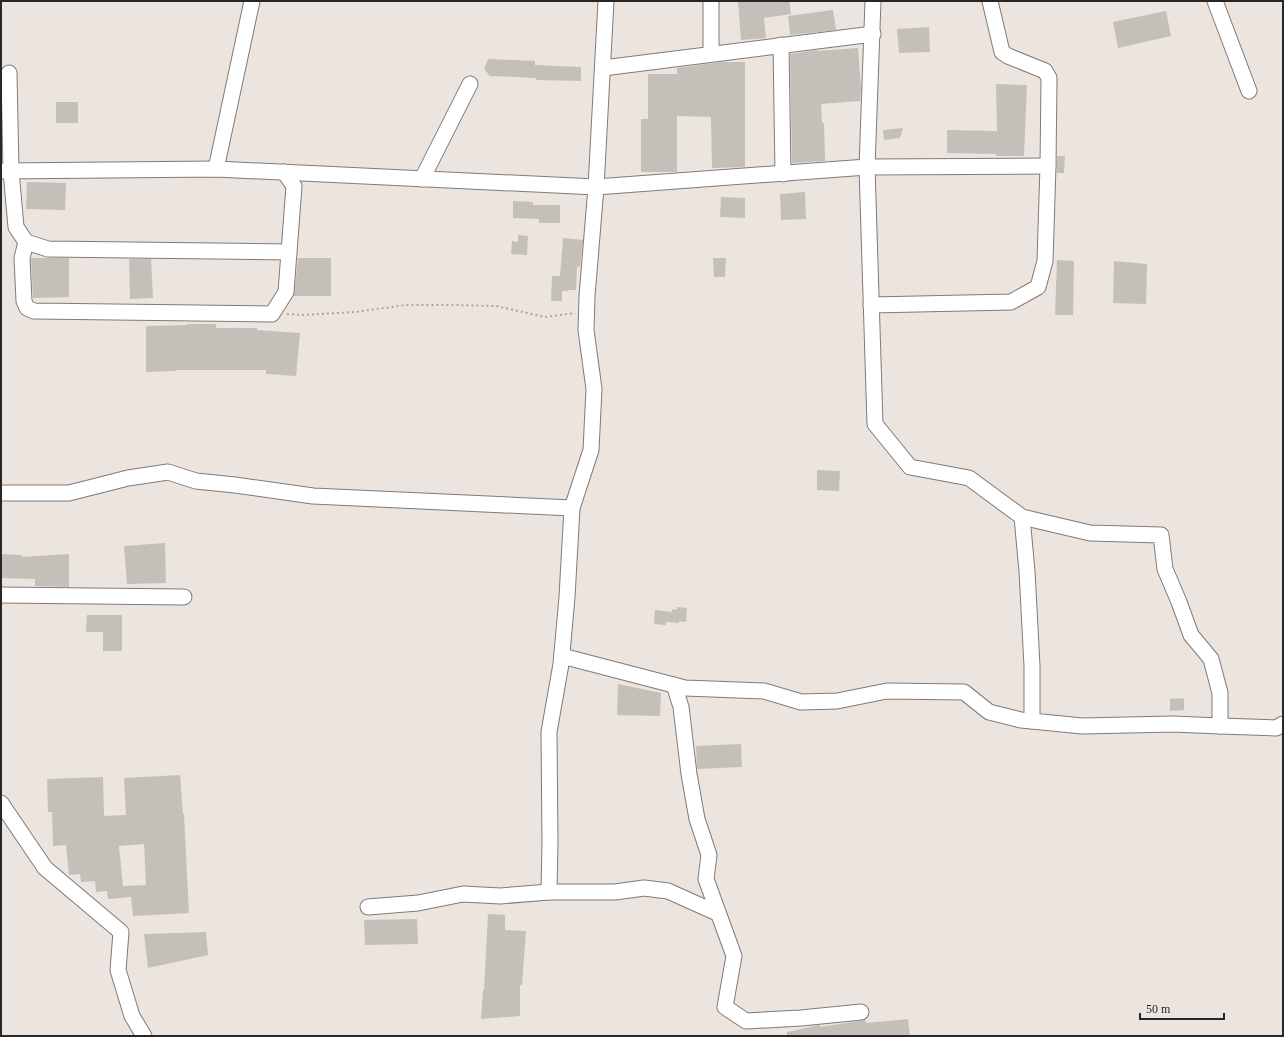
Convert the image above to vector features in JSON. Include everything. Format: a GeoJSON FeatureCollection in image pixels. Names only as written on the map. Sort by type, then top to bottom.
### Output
{"type":"FeatureCollection","features":[{"type":"Feature","properties":{"kind":"street"},"geometry":{"type":"LineString","coordinates":[[216,169],[252,1]]}},
{"type":"Feature","properties":{"kind":"street"},"geometry":{"type":"LineString","coordinates":[[549,892],[549,732],[562,656],[572,508],[591,450],[594,389],[586,330],[596,187],[606,1]]}},
{"type":"Feature","properties":{"kind":"street"},"geometry":{"type":"LineString","coordinates":[[711,1],[711,54]]}},
{"type":"Feature","properties":{"kind":"street"},"geometry":{"type":"LineString","coordinates":[[873,1],[867,167],[875,424],[910,467],[969,478],[1022,517],[1090,533],[1161,535],[1165,569],[1191,635],[1211,659],[1220,693],[1220,726]]}},
{"type":"Feature","properties":{"kind":"street"},"geometry":{"type":"LineString","coordinates":[[871,305],[1011,302],[1038,287],[1045,261],[1049,78],[1046,71],[1008,56],[1002,52],[990,1]]}},
{"type":"Feature","properties":{"kind":"street"},"geometry":{"type":"LineString","coordinates":[[1215,1],[1249,91]]}},
{"type":"Feature","properties":{"kind":"street"},"geometry":{"type":"LineString","coordinates":[[602,68],[873,34]]}},
{"type":"Feature","properties":{"kind":"street"},"geometry":{"type":"LineString","coordinates":[[781,45],[783,174]]}},
{"type":"Feature","properties":{"kind":"street"},"geometry":{"type":"LineString","coordinates":[[9,73],[6,171],[16,227],[26,242],[48,249],[289,252]]}},
{"type":"Feature","properties":{"kind":"street"},"geometry":{"type":"LineString","coordinates":[[422,179],[470,84]]}},
{"type":"Feature","properties":{"kind":"street"},"geometry":{"type":"LineString","coordinates":[[6,171],[216,169],[596,187],[867,167],[1048,166]]}},
{"type":"Feature","properties":{"kind":"street"},"geometry":{"type":"LineString","coordinates":[[26,242],[22,258],[24,301],[26,308],[34,312],[272,314],[286,292],[294,186],[284,172]]}},
{"type":"Feature","properties":{"kind":"street"},"geometry":{"type":"LineString","coordinates":[[1,493],[69,493],[128,478],[168,472],[196,481],[313,496],[572,508]]}},
{"type":"Feature","properties":{"kind":"street"},"geometry":{"type":"LineString","coordinates":[[1022,517],[1027,570],[1032,666],[1032,721]]}},
{"type":"Feature","properties":{"kind":"street"},"geometry":{"type":"LineString","coordinates":[[1,595],[184,597]]}},
{"type":"Feature","properties":{"kind":"street"},"geometry":{"type":"LineString","coordinates":[[562,656],[685,688],[764,691],[801,702],[837,701],[887,691],[964,692],[989,712],[1021,720],[1082,726],[1173,724],[1276,728],[1283,724]]}},
{"type":"Feature","properties":{"kind":"street"},"geometry":{"type":"LineString","coordinates":[[674,685],[681,707],[687,759],[697,820],[709,855],[706,878],[717,913],[734,956],[724,1007],[746,1021],[801,1018],[860,1012]]}},
{"type":"Feature","properties":{"kind":"street"},"geometry":{"type":"LineString","coordinates":[[1,803],[46,868],[121,932],[118,970],[132,1016],[144,1036]]}},
{"type":"Feature","properties":{"kind":"street"},"geometry":{"type":"LineString","coordinates":[[368,908],[418,903],[463,894],[500,896],[549,892],[615,892],[644,888],[668,891],[717,913]]}},
{"type":"Feature","properties":{"kind":"path"},"geometry":{"type":"LineString","coordinates":[[272,314],[304,315],[355,312],[406,305],[496,306],[545,317],[587,312]]}},
{"type":"Feature","properties":{"kind":"building"},"geometry":{"type":"Polygon","coordinates":[[[738,1],[789,1],[791,14],[764,18],[766,38],[741,40],[738,1]]]}},
{"type":"Feature","properties":{"kind":"building"},"geometry":{"type":"Polygon","coordinates":[[[833,10],[836,30],[790,35],[788,16],[833,10]]]}},
{"type":"Feature","properties":{"kind":"building"},"geometry":{"type":"Polygon","coordinates":[[[1166,11],[1171,36],[1118,48],[1113,22],[1166,11]]]}},
{"type":"Feature","properties":{"kind":"building"},"geometry":{"type":"Polygon","coordinates":[[[929,27],[930,52],[899,53],[897,29],[929,27]]]}},
{"type":"Feature","properties":{"kind":"building"},"geometry":{"type":"Polygon","coordinates":[[[858,48],[861,88],[860,101],[821,104],[822,123],[824,123],[825,161],[792,163],[790,54],[817,50],[858,48]]]}},
{"type":"Feature","properties":{"kind":"building"},"geometry":{"type":"Polygon","coordinates":[[[488,59],[535,61],[535,65],[581,67],[581,81],[536,80],[536,78],[490,76],[484,69],[488,59]]]}},
{"type":"Feature","properties":{"kind":"building"},"geometry":{"type":"Polygon","coordinates":[[[721,62],[745,62],[745,167],[712,168],[711,117],[677,116],[677,172],[641,172],[641,119],[648,119],[648,74],[677,74],[677,68],[721,62]]]}},
{"type":"Feature","properties":{"kind":"building"},"geometry":{"type":"Polygon","coordinates":[[[996,84],[1027,85],[1024,156],[947,153],[947,130],[997,131],[996,84]]]}},
{"type":"Feature","properties":{"kind":"building"},"geometry":{"type":"Polygon","coordinates":[[[56,102],[78,102],[78,123],[56,123],[56,102]]]}},
{"type":"Feature","properties":{"kind":"building"},"geometry":{"type":"Polygon","coordinates":[[[903,128],[900,138],[884,140],[883,130],[903,128]]]}},
{"type":"Feature","properties":{"kind":"building"},"geometry":{"type":"Polygon","coordinates":[[[1057,156],[1065,156],[1064,173],[1057,173],[1057,156]]]}},
{"type":"Feature","properties":{"kind":"building"},"geometry":{"type":"Polygon","coordinates":[[[27,182],[66,183],[65,210],[26,209],[27,182]]]}},
{"type":"Feature","properties":{"kind":"building"},"geometry":{"type":"Polygon","coordinates":[[[805,192],[806,219],[781,220],[780,194],[805,192]]]}},
{"type":"Feature","properties":{"kind":"building"},"geometry":{"type":"Polygon","coordinates":[[[721,197],[745,198],[745,218],[720,217],[721,197]]]}},
{"type":"Feature","properties":{"kind":"building"},"geometry":{"type":"Polygon","coordinates":[[[513,201],[533,202],[533,205],[560,205],[560,223],[539,223],[539,219],[513,218],[513,201]]]}},
{"type":"Feature","properties":{"kind":"building"},"geometry":{"type":"Polygon","coordinates":[[[518,235],[528,236],[527,255],[511,254],[512,241],[518,242],[518,235]]]}},
{"type":"Feature","properties":{"kind":"building"},"geometry":{"type":"Polygon","coordinates":[[[563,238],[583,240],[580,267],[577,266],[576,290],[562,291],[562,301],[551,301],[552,276],[560,276],[563,238]]]}},
{"type":"Feature","properties":{"kind":"building"},"geometry":{"type":"Polygon","coordinates":[[[31,258],[69,258],[69,297],[33,298],[31,258]]]}},
{"type":"Feature","properties":{"kind":"building"},"geometry":{"type":"Polygon","coordinates":[[[298,258],[331,258],[331,296],[294,296],[298,258]]]}},
{"type":"Feature","properties":{"kind":"building"},"geometry":{"type":"Polygon","coordinates":[[[713,258],[726,258],[725,277],[714,277],[713,258]]]}},
{"type":"Feature","properties":{"kind":"building"},"geometry":{"type":"Polygon","coordinates":[[[129,259],[151,259],[153,298],[130,299],[129,259]]]}},
{"type":"Feature","properties":{"kind":"building"},"geometry":{"type":"Polygon","coordinates":[[[1057,260],[1074,261],[1073,315],[1055,315],[1057,260]]]}},
{"type":"Feature","properties":{"kind":"building"},"geometry":{"type":"Polygon","coordinates":[[[1114,261],[1147,264],[1146,304],[1113,303],[1114,261]]]}},
{"type":"Feature","properties":{"kind":"building"},"geometry":{"type":"Polygon","coordinates":[[[216,324],[216,328],[257,328],[257,330],[300,333],[296,376],[266,374],[266,370],[176,370],[146,372],[146,326],[216,324]]]}},
{"type":"Feature","properties":{"kind":"building"},"geometry":{"type":"Polygon","coordinates":[[[817,470],[840,471],[839,491],[817,490],[817,470]]]}},
{"type":"Feature","properties":{"kind":"building"},"geometry":{"type":"Polygon","coordinates":[[[165,543],[166,583],[127,584],[124,546],[165,543]]]}},
{"type":"Feature","properties":{"kind":"building"},"geometry":{"type":"Polygon","coordinates":[[[1,554],[22,555],[22,557],[69,554],[69,587],[35,586],[35,579],[1,578],[1,554]]]}},
{"type":"Feature","properties":{"kind":"building"},"geometry":{"type":"Polygon","coordinates":[[[677,607],[687,608],[686,622],[666,622],[666,625],[654,624],[655,610],[672,612],[672,609],[677,610],[677,607]]]}},
{"type":"Feature","properties":{"kind":"building"},"geometry":{"type":"Polygon","coordinates":[[[87,615],[122,615],[122,651],[103,651],[103,632],[86,632],[87,615]]]}},
{"type":"Feature","properties":{"kind":"building"},"geometry":{"type":"Polygon","coordinates":[[[618,684],[661,693],[660,716],[617,715],[618,684]]]}},
{"type":"Feature","properties":{"kind":"building"},"geometry":{"type":"Polygon","coordinates":[[[1184,698],[1184,710],[1170,711],[1170,699],[1184,698]]]}},
{"type":"Feature","properties":{"kind":"building"},"geometry":{"type":"Polygon","coordinates":[[[741,744],[742,767],[697,769],[696,746],[741,744]]]}},
{"type":"Feature","properties":{"kind":"building"},"geometry":{"type":"Polygon","coordinates":[[[180,775],[184,814],[189,913],[133,916],[131,897],[108,899],[107,891],[96,892],[95,881],[81,882],[80,874],[69,875],[66,845],[53,846],[52,812],[48,812],[47,779],[103,777],[104,816],[126,815],[124,778],[180,775]],[[144,844],[119,846],[123,886],[146,885],[144,844]]]}},
{"type":"Feature","properties":{"kind":"building"},"geometry":{"type":"Polygon","coordinates":[[[488,914],[505,915],[505,930],[526,931],[522,985],[520,985],[520,1016],[481,1019],[488,914]]]}},
{"type":"Feature","properties":{"kind":"building"},"geometry":{"type":"Polygon","coordinates":[[[417,919],[418,944],[365,945],[364,920],[417,919]]]}},
{"type":"Feature","properties":{"kind":"building"},"geometry":{"type":"Polygon","coordinates":[[[206,932],[208,955],[148,968],[144,934],[206,932]]]}},
{"type":"Feature","properties":{"kind":"building"},"geometry":{"type":"Polygon","coordinates":[[[908,1019],[910,1036],[787,1036],[787,1032],[819,1025],[820,1027],[865,1020],[866,1023],[908,1019]]]}}]}
